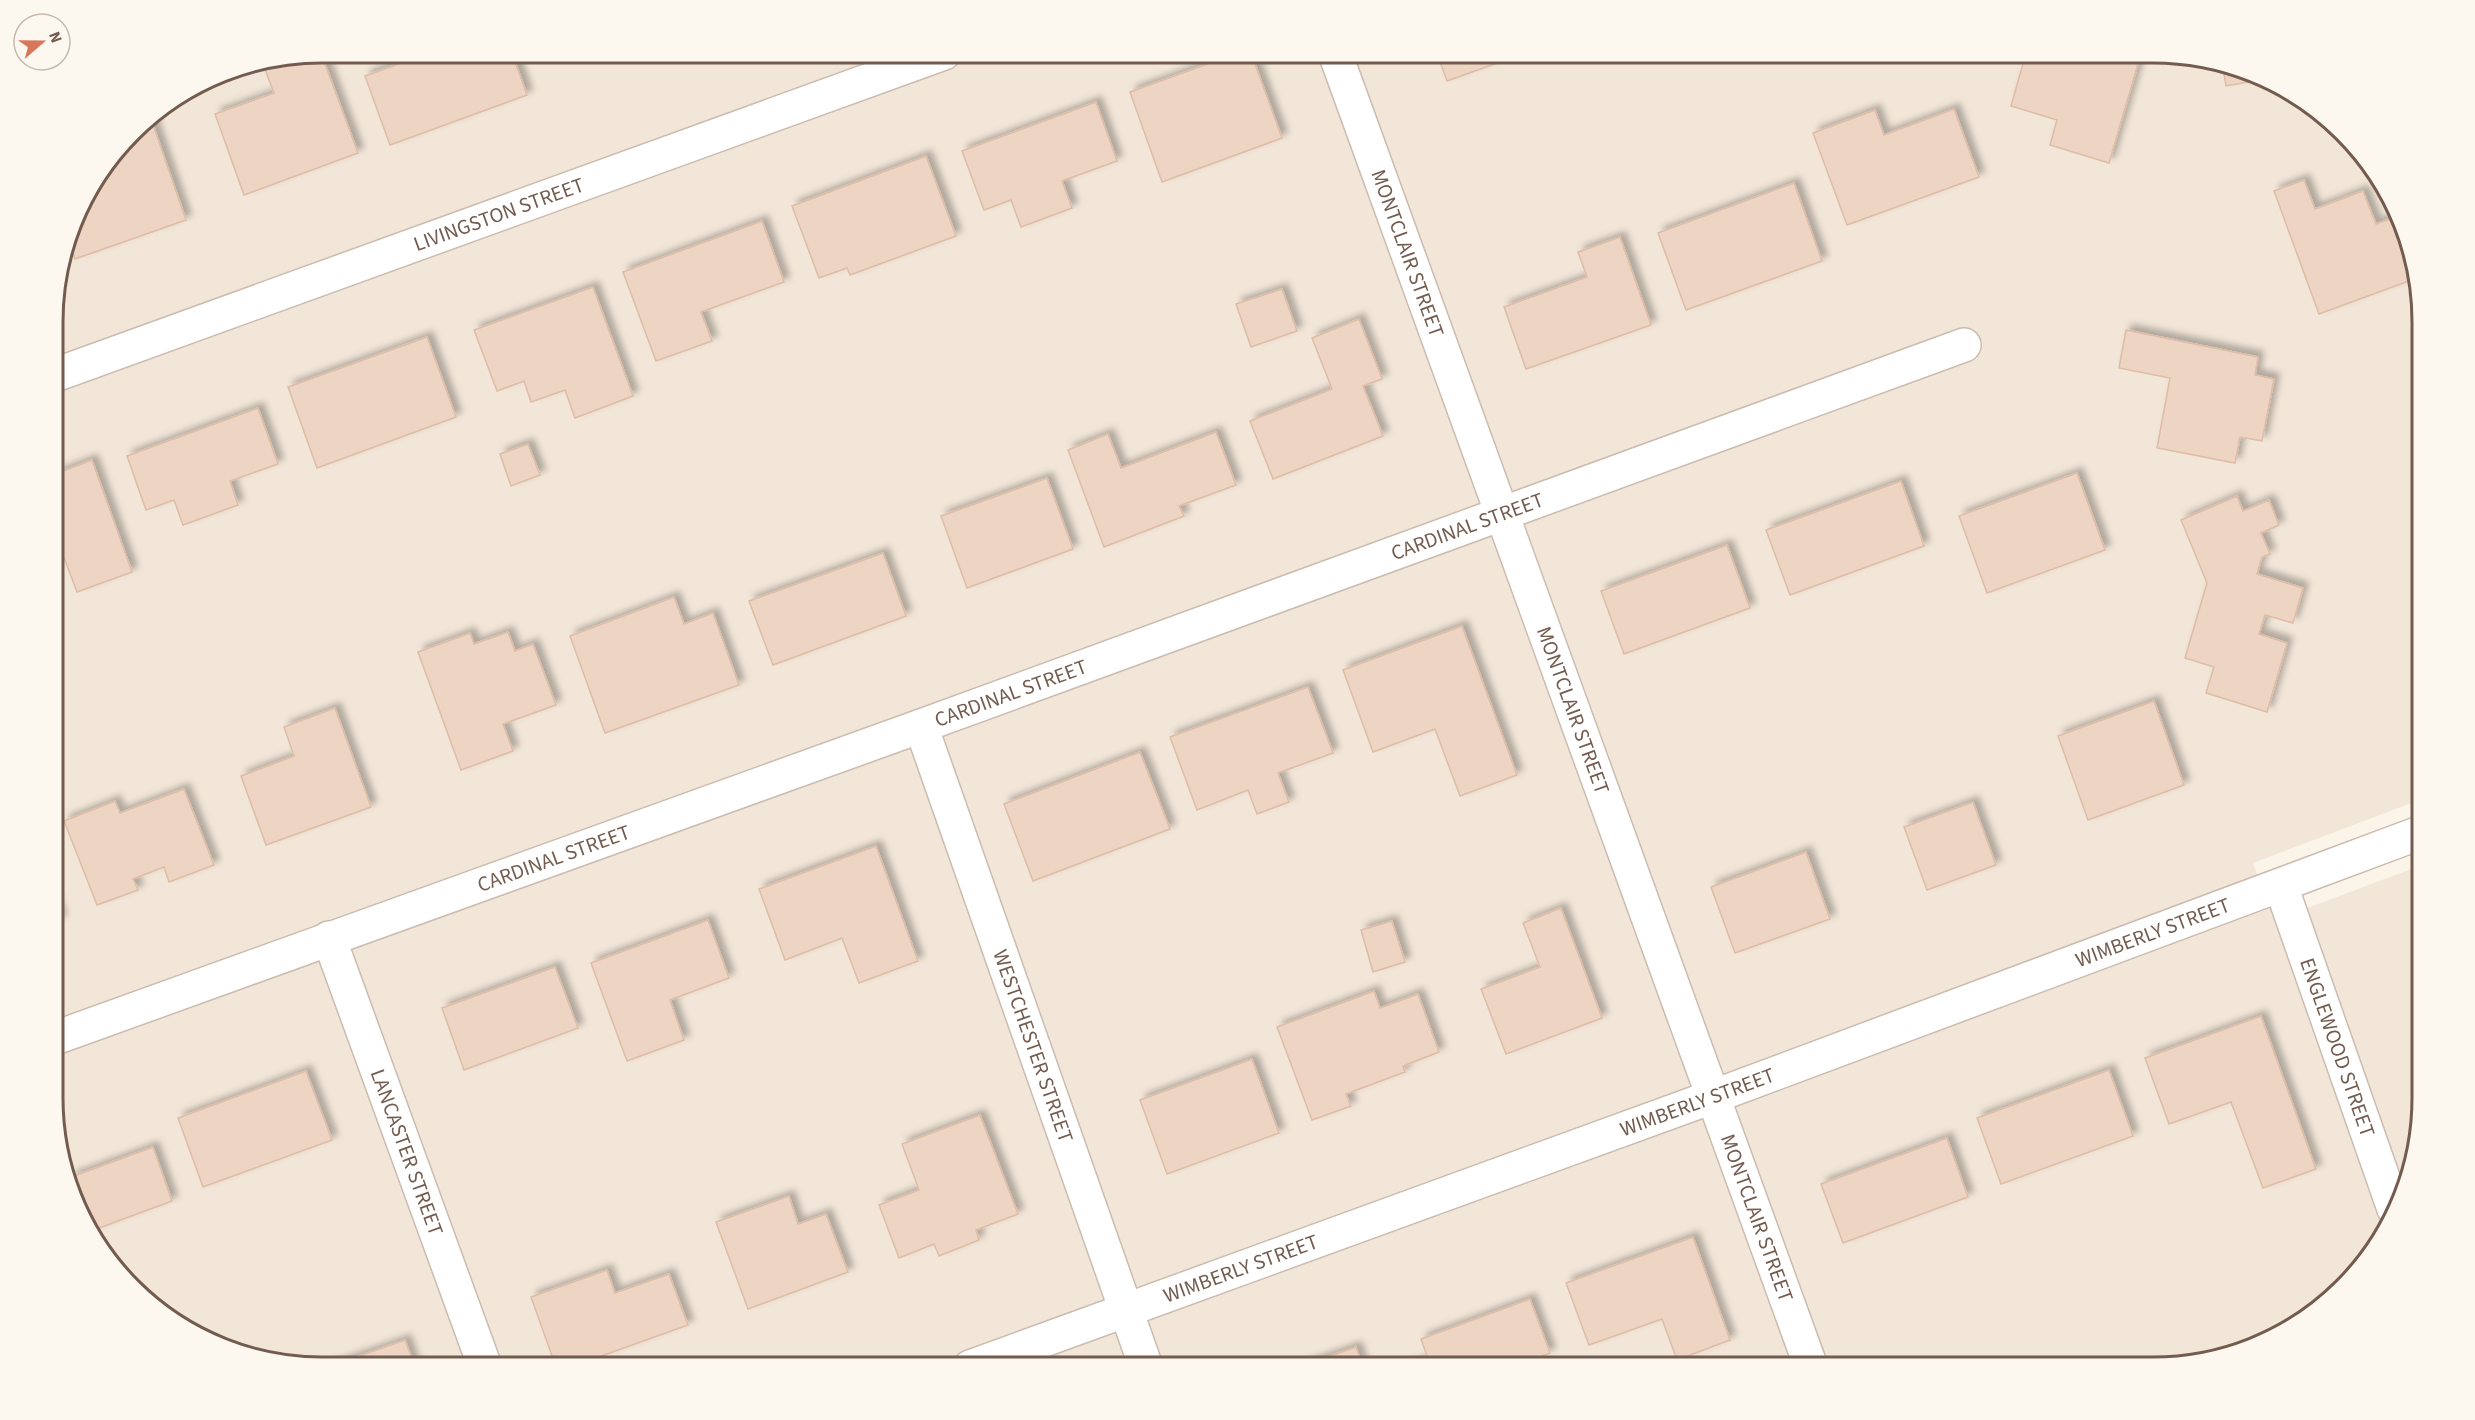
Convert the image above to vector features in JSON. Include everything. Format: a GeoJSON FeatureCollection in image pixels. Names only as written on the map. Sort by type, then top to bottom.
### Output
{"type":"FeatureCollection","features":[{"type":"Feature","properties":{"kind":"street","name":"LIVINGSTON STREET"},"geometry":{"type":"LineString","coordinates":[[63,372],[914,63]]}},
{"type":"Feature","properties":{"kind":"street","name":"MONTCLAIR STREET"},"geometry":{"type":"LineString","coordinates":[[1339,63],[1807,1357]]}},
{"type":"Feature","properties":{"kind":"street","name":"CARDINAL STREET"},"geometry":{"type":"LineString","coordinates":[[63,1035],[921,726],[1964,345]]}},
{"type":"Feature","properties":{"kind":"street","name":"WESTCHESTER STREET"},"geometry":{"type":"LineString","coordinates":[[921,726],[1142,1357]]}},
{"type":"Feature","properties":{"kind":"street","name":"WIMBERLY STREET"},"geometry":{"type":"LineString","coordinates":[[998,1357],[1712,1097],[2412,836]]}},
{"type":"Feature","properties":{"kind":"street","name":"ENGLEWOOD STREET"},"geometry":{"type":"LineString","coordinates":[[2281,886],[2391,1200]]}},
{"type":"Feature","properties":{"kind":"street","name":"LANCASTER STREET"},"geometry":{"type":"LineString","coordinates":[[329,938],[481,1357]]}},
{"type":"Feature","properties":{"kind":"shaded area"},"geometry":{"type":"Polygon","coordinates":[[[322,63],[2153,63],[2187,65],[2220,72],[2252,83],[2283,98],[2311,116],[2348,151],[2359,164],[2385,207],[2403,255],[2410,288],[2412,322],[2412,803],[2253,863],[2275,920],[2412,869],[2410,1132],[2403,1165],[2385,1213],[2359,1256],[2348,1269],[2311,1304],[2283,1322],[2252,1337],[2204,1352],[2153,1357],[322,1357],[288,1355],[255,1348],[223,1337],[192,1322],[164,1304],[127,1269],[116,1256],[90,1213],[72,1165],[65,1132],[63,1098],[63,322],[65,288],[72,255],[83,223],[98,192],[116,164],[151,127],[164,116],[207,90],[255,72],[288,65],[322,63]]]}},
{"type":"Feature","properties":{"kind":"building"},"geometry":{"type":"Polygon","coordinates":[[[325,63],[358,153],[244,195],[215,114],[274,93],[265,69],[288,65],[325,63]]]}},
{"type":"Feature","properties":{"kind":"building"},"geometry":{"type":"Polygon","coordinates":[[[401,63],[516,63],[527,95],[390,145],[365,76],[401,63]]]}},
{"type":"Feature","properties":{"kind":"building"},"geometry":{"type":"Polygon","coordinates":[[[1210,63],[1255,63],[1282,138],[1162,182],[1130,92],[1210,63]]]}},
{"type":"Feature","properties":{"kind":"building"},"geometry":{"type":"Polygon","coordinates":[[[1441,63],[1497,63],[1447,81],[1441,63]]]}},
{"type":"Feature","properties":{"kind":"building"},"geometry":{"type":"Polygon","coordinates":[[[2023,63],[2138,64],[2109,163],[2050,145],[2057,120],[2011,106],[2023,63]]]}},
{"type":"Feature","properties":{"kind":"building"},"geometry":{"type":"Polygon","coordinates":[[[2224,73],[2249,82],[2226,86],[2224,73]]]}},
{"type":"Feature","properties":{"kind":"building"},"geometry":{"type":"Polygon","coordinates":[[[1096,102],[1117,161],[1062,181],[1072,208],[1021,227],[1011,200],[984,210],[962,151],[1096,102]]]}},
{"type":"Feature","properties":{"kind":"building"},"geometry":{"type":"Polygon","coordinates":[[[1954,109],[1979,177],[1847,225],[1813,133],[1875,110],[1884,135],[1954,109]]]}},
{"type":"Feature","properties":{"kind":"building"},"geometry":{"type":"Polygon","coordinates":[[[153,125],[186,220],[75,259],[73,252],[77,239],[98,192],[116,164],[153,125]]]}},
{"type":"Feature","properties":{"kind":"building"},"geometry":{"type":"Polygon","coordinates":[[[926,156],[956,236],[850,275],[847,268],[819,278],[792,206],[926,156]]]}},
{"type":"Feature","properties":{"kind":"building"},"geometry":{"type":"Polygon","coordinates":[[[2304,180],[2315,209],[2363,191],[2376,224],[2390,219],[2403,255],[2409,281],[2319,314],[2274,191],[2304,180]]]}},
{"type":"Feature","properties":{"kind":"building"},"geometry":{"type":"Polygon","coordinates":[[[1794,183],[1822,261],[1686,310],[1658,233],[1794,183]]]}},
{"type":"Feature","properties":{"kind":"building"},"geometry":{"type":"Polygon","coordinates":[[[762,221],[784,282],[701,312],[712,341],[656,361],[623,272],[762,221]]]}},
{"type":"Feature","properties":{"kind":"building"},"geometry":{"type":"Polygon","coordinates":[[[1620,237],[1651,325],[1526,369],[1504,307],[1587,277],[1578,252],[1620,237]]]}},
{"type":"Feature","properties":{"kind":"building"},"geometry":{"type":"Polygon","coordinates":[[[593,287],[633,396],[575,418],[565,390],[531,402],[524,381],[497,391],[474,330],[593,287]]]}},
{"type":"Feature","properties":{"kind":"building"},"geometry":{"type":"Polygon","coordinates":[[[1282,289],[1297,331],[1251,347],[1236,304],[1282,289]]]}},
{"type":"Feature","properties":{"kind":"building"},"geometry":{"type":"Polygon","coordinates":[[[1359,319],[1382,379],[1363,386],[1383,436],[1273,479],[1250,421],[1332,389],[1312,338],[1359,319]]]}},
{"type":"Feature","properties":{"kind":"building"},"geometry":{"type":"Polygon","coordinates":[[[2126,330],[2258,357],[2255,375],[2274,379],[2262,441],[2240,437],[2235,463],[2157,448],[2170,378],[2119,368],[2126,330]]]}},
{"type":"Feature","properties":{"kind":"building"},"geometry":{"type":"Polygon","coordinates":[[[427,337],[456,417],[317,468],[288,387],[427,337]]]}},
{"type":"Feature","properties":{"kind":"building"},"geometry":{"type":"Polygon","coordinates":[[[258,408],[278,464],[230,481],[238,505],[183,525],[174,500],[146,510],[127,456],[258,408]]]}},
{"type":"Feature","properties":{"kind":"building"},"geometry":{"type":"Polygon","coordinates":[[[1216,432],[1236,485],[1179,506],[1184,516],[1104,547],[1068,450],[1108,434],[1121,468],[1216,432]]]}},
{"type":"Feature","properties":{"kind":"building"},"geometry":{"type":"Polygon","coordinates":[[[528,444],[540,475],[511,486],[500,454],[528,444]]]}},
{"type":"Feature","properties":{"kind":"building"},"geometry":{"type":"Polygon","coordinates":[[[92,460],[132,572],[77,592],[63,555],[63,471],[92,460]]]}},
{"type":"Feature","properties":{"kind":"building"},"geometry":{"type":"Polygon","coordinates":[[[2077,473],[2105,550],[1987,593],[1959,516],[2077,473]]]}},
{"type":"Feature","properties":{"kind":"building"},"geometry":{"type":"Polygon","coordinates":[[[1047,478],[1073,549],[967,588],[941,516],[1047,478]]]}},
{"type":"Feature","properties":{"kind":"building"},"geometry":{"type":"Polygon","coordinates":[[[1901,481],[1924,546],[1790,595],[1766,530],[1901,481]]]}},
{"type":"Feature","properties":{"kind":"building"},"geometry":{"type":"Polygon","coordinates":[[[2237,496],[2243,511],[2269,500],[2279,525],[2261,533],[2270,554],[2262,557],[2257,574],[2303,588],[2293,623],[2265,615],[2259,634],[2287,643],[2267,712],[2206,693],[2214,667],[2185,658],[2207,583],[2181,520],[2237,496]]]}},
{"type":"Feature","properties":{"kind":"building"},"geometry":{"type":"Polygon","coordinates":[[[1727,545],[1750,608],[1624,654],[1601,591],[1727,545]]]}},
{"type":"Feature","properties":{"kind":"building"},"geometry":{"type":"Polygon","coordinates":[[[883,553],[906,616],[773,665],[749,601],[883,553]]]}},
{"type":"Feature","properties":{"kind":"building"},"geometry":{"type":"Polygon","coordinates":[[[674,597],[684,624],[713,613],[739,685],[605,733],[570,636],[674,597]]]}},
{"type":"Feature","properties":{"kind":"building"},"geometry":{"type":"Polygon","coordinates":[[[1462,626],[1517,775],[1460,796],[1435,729],[1373,752],[1343,670],[1462,626]]]}},
{"type":"Feature","properties":{"kind":"building"},"geometry":{"type":"Polygon","coordinates":[[[508,632],[515,651],[533,644],[556,705],[503,724],[513,751],[461,770],[418,652],[470,633],[474,644],[508,632]]]}},
{"type":"Feature","properties":{"kind":"building"},"geometry":{"type":"Polygon","coordinates":[[[1308,687],[1333,753],[1278,773],[1289,802],[1257,814],[1248,790],[1197,810],[1170,737],[1308,687]]]}},
{"type":"Feature","properties":{"kind":"building"},"geometry":{"type":"Polygon","coordinates":[[[2154,701],[2184,785],[2088,820],[2058,736],[2154,701]]]}},
{"type":"Feature","properties":{"kind":"building"},"geometry":{"type":"Polygon","coordinates":[[[335,708],[371,807],[266,845],[241,776],[294,756],[284,727],[335,708]]]}},
{"type":"Feature","properties":{"kind":"building"},"geometry":{"type":"Polygon","coordinates":[[[1140,752],[1170,829],[1033,881],[1004,804],[1140,752]]]}},
{"type":"Feature","properties":{"kind":"building"},"geometry":{"type":"Polygon","coordinates":[[[184,789],[214,865],[169,882],[164,867],[133,879],[138,890],[97,905],[64,821],[115,801],[120,813],[184,789]]]}},
{"type":"Feature","properties":{"kind":"building"},"geometry":{"type":"Polygon","coordinates":[[[1973,802],[1996,865],[1927,890],[1904,827],[1973,802]]]}},
{"type":"Feature","properties":{"kind":"building"},"geometry":{"type":"Polygon","coordinates":[[[876,846],[918,961],[859,983],[842,938],[785,960],[759,889],[876,846]]]}},
{"type":"Feature","properties":{"kind":"building"},"geometry":{"type":"Polygon","coordinates":[[[1806,852],[1830,919],[1735,953],[1711,887],[1806,852]]]}},
{"type":"Feature","properties":{"kind":"building"},"geometry":{"type":"Polygon","coordinates":[[[1561,908],[1602,1018],[1506,1054],[1481,989],[1540,967],[1523,923],[1561,908]]]}},
{"type":"Feature","properties":{"kind":"building"},"geometry":{"type":"Polygon","coordinates":[[[708,920],[729,978],[670,1000],[684,1040],[627,1061],[591,963],[708,920]]]}},
{"type":"Feature","properties":{"kind":"building"},"geometry":{"type":"Polygon","coordinates":[[[1392,921],[1405,962],[1373,972],[1361,930],[1392,921]]]}},
{"type":"Feature","properties":{"kind":"building"},"geometry":{"type":"Polygon","coordinates":[[[555,967],[578,1028],[464,1070],[442,1008],[555,967]]]}},
{"type":"Feature","properties":{"kind":"building"},"geometry":{"type":"Polygon","coordinates":[[[1374,991],[1380,1008],[1418,994],[1439,1052],[1403,1066],[1405,1072],[1346,1094],[1351,1106],[1312,1120],[1277,1027],[1374,991]]]}},
{"type":"Feature","properties":{"kind":"building"},"geometry":{"type":"Polygon","coordinates":[[[2261,1016],[2316,1169],[2263,1188],[2231,1102],[2169,1124],[2145,1058],[2261,1016]]]}},
{"type":"Feature","properties":{"kind":"building"},"geometry":{"type":"Polygon","coordinates":[[[1252,1059],[1279,1133],[1167,1174],[1140,1100],[1252,1059]]]}},
{"type":"Feature","properties":{"kind":"building"},"geometry":{"type":"Polygon","coordinates":[[[2109,1070],[2133,1136],[2001,1184],[1977,1118],[2109,1070]]]}},
{"type":"Feature","properties":{"kind":"building"},"geometry":{"type":"Polygon","coordinates":[[[306,1071],[332,1140],[203,1187],[178,1118],[306,1071]]]}},
{"type":"Feature","properties":{"kind":"building"},"geometry":{"type":"Polygon","coordinates":[[[980,1115],[1018,1214],[976,1230],[979,1240],[939,1256],[934,1244],[899,1258],[879,1205],[919,1190],[902,1144],[980,1115]]]}},
{"type":"Feature","properties":{"kind":"building"},"geometry":{"type":"Polygon","coordinates":[[[1947,1138],[1968,1197],[1843,1243],[1821,1184],[1947,1138]]]}},
{"type":"Feature","properties":{"kind":"building"},"geometry":{"type":"Polygon","coordinates":[[[153,1147],[172,1201],[98,1228],[75,1175],[153,1147]]]}},
{"type":"Feature","properties":{"kind":"building"},"geometry":{"type":"Polygon","coordinates":[[[789,1196],[798,1224],[826,1214],[848,1272],[748,1309],[716,1222],[789,1196]]]}},
{"type":"Feature","properties":{"kind":"building"},"geometry":{"type":"Polygon","coordinates":[[[1693,1237],[1730,1340],[1685,1357],[1676,1357],[1662,1319],[1589,1345],[1566,1283],[1693,1237]]]}},
{"type":"Feature","properties":{"kind":"building"},"geometry":{"type":"Polygon","coordinates":[[[607,1270],[615,1293],[669,1274],[688,1325],[599,1357],[552,1357],[531,1297],[607,1270]]]}},
{"type":"Feature","properties":{"kind":"building"},"geometry":{"type":"Polygon","coordinates":[[[1530,1299],[1550,1353],[1539,1357],[1427,1357],[1421,1339],[1530,1299]]]}},
{"type":"Feature","properties":{"kind":"building"},"geometry":{"type":"Polygon","coordinates":[[[405,1340],[411,1357],[357,1357],[405,1340]]]}},
{"type":"Feature","properties":{"kind":"building"},"geometry":{"type":"Polygon","coordinates":[[[1356,1347],[1360,1357],[1328,1357],[1356,1347]]]}}]}
